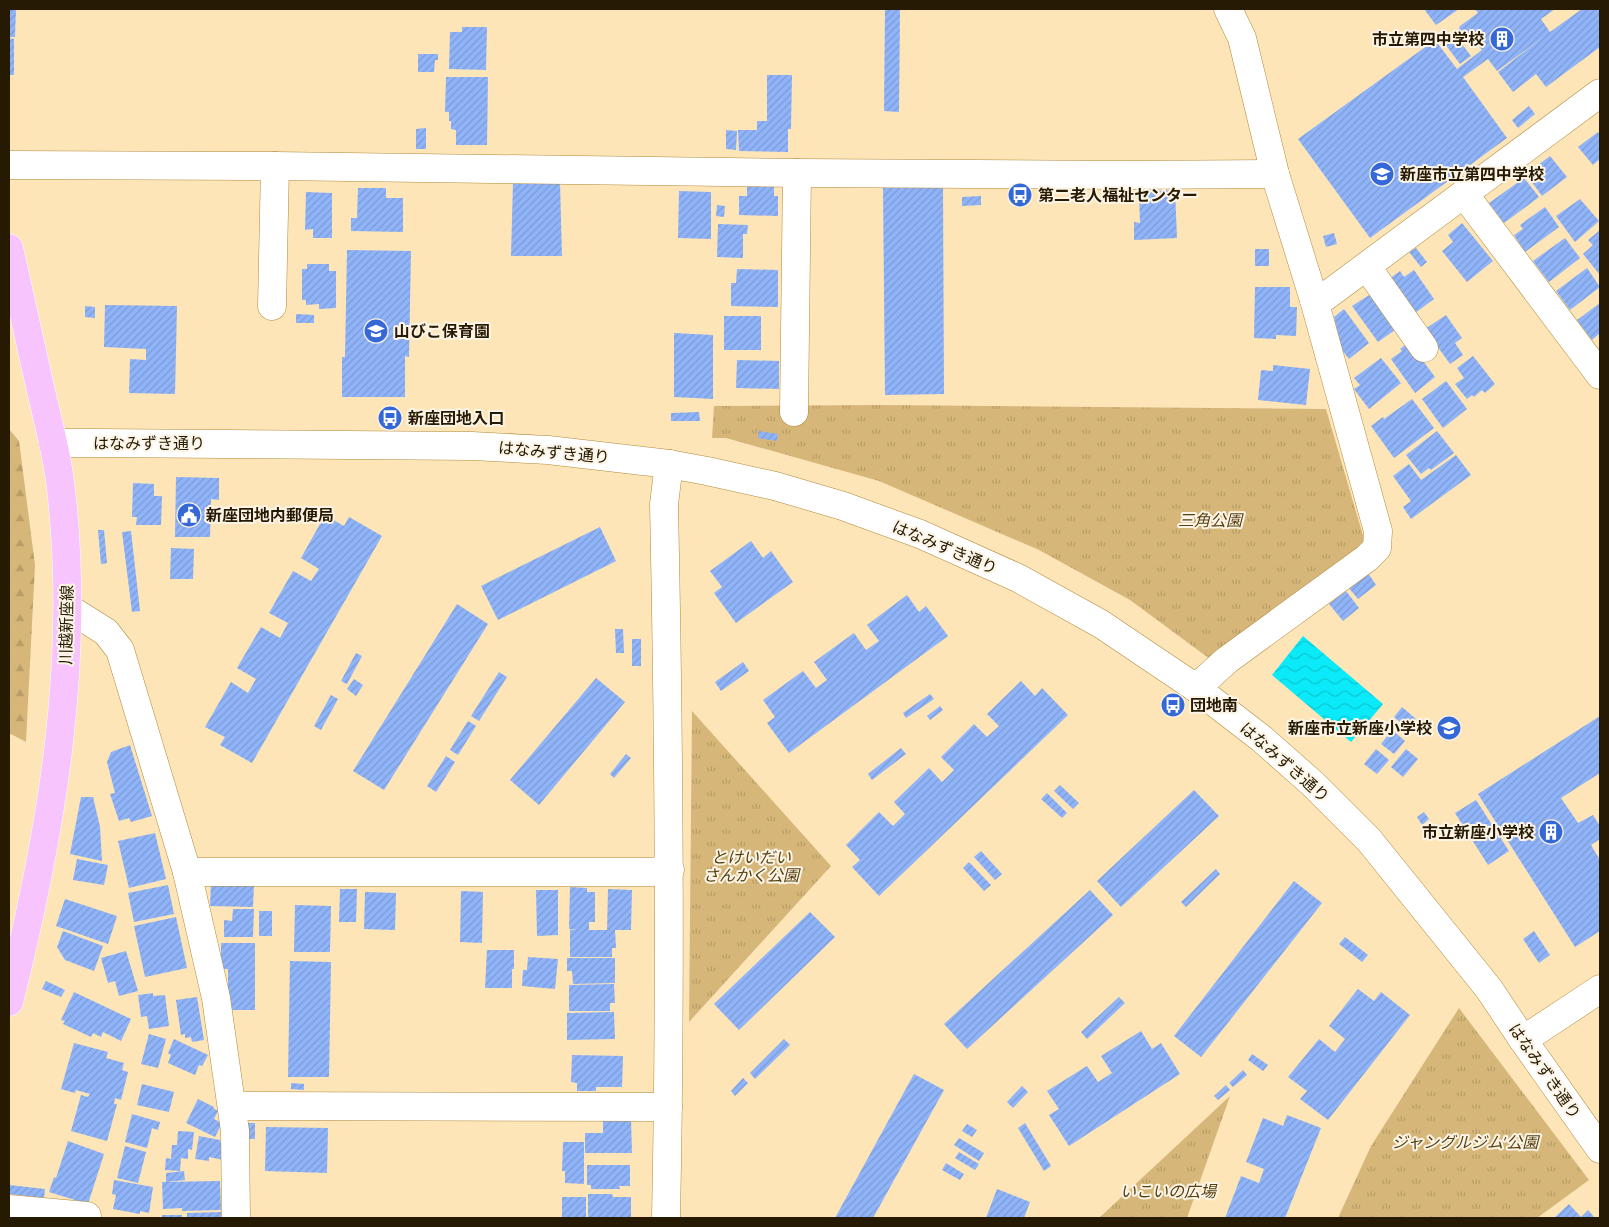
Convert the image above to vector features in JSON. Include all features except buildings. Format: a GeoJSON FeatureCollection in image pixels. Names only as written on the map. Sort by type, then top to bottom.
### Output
{"type":"FeatureCollection","features":[{"type":"Feature","properties":{"kind":"main road","name":"川越新座線"},"geometry":{"type":"LineString","coordinates":[[9,248],[60,480],[68,608],[65,675],[58,756],[46,834],[30,915],[9,1002]]}},
{"type":"Feature","properties":{"kind":"street"},"geometry":{"type":"LineString","coordinates":[[1196,688],[1227,660],[1368,558],[1377,548],[1378,531],[1314,300],[1275,174],[1242,38],[1228,9]]}},
{"type":"Feature","properties":{"kind":"street"},"geometry":{"type":"LineString","coordinates":[[1314,300],[1326,296],[1600,93]]}},
{"type":"Feature","properties":{"kind":"street"},"geometry":{"type":"LineString","coordinates":[[9,165],[275,166],[796,173],[1275,174]]}},
{"type":"Feature","properties":{"kind":"street"},"geometry":{"type":"LineString","coordinates":[[272,306],[275,166]]}},
{"type":"Feature","properties":{"kind":"street"},"geometry":{"type":"LineString","coordinates":[[794,412],[796,173]]}},
{"type":"Feature","properties":{"kind":"street"},"geometry":{"type":"LineString","coordinates":[[1464,194],[1600,375]]}},
{"type":"Feature","properties":{"kind":"street"},"geometry":{"type":"LineString","coordinates":[[1366,266],[1424,348]]}},
{"type":"Feature","properties":{"kind":"street","name":"はなみずき通り"},"geometry":{"type":"LineString","coordinates":[[53,443],[472,446],[548,450],[669,464],[707,470],[775,486],[843,506],[920,534],[1018,578],[1101,624],[1196,688],[1262,740],[1306,778],[1370,840],[1489,989],[1600,1149]]}},
{"type":"Feature","properties":{"kind":"street"},"geometry":{"type":"LineString","coordinates":[[666,1218],[670,870],[664,504],[669,464]]}},
{"type":"Feature","properties":{"kind":"street"},"geometry":{"type":"LineString","coordinates":[[68,608],[106,632],[120,650],[187,872],[216,998],[232,1106],[235,1131],[236,1218]]}},
{"type":"Feature","properties":{"kind":"street"},"geometry":{"type":"LineString","coordinates":[[187,872],[651,872],[670,870]]}},
{"type":"Feature","properties":{"kind":"street"},"geometry":{"type":"LineString","coordinates":[[1523,1040],[1600,988]]}},
{"type":"Feature","properties":{"kind":"street"},"geometry":{"type":"LineString","coordinates":[[232,1106],[668,1107]]}},
{"type":"Feature","properties":{"kind":"street"},"geometry":{"type":"LineString","coordinates":[[9,1209],[87,1216],[87,1218]]}},
{"type":"Feature","properties":{"kind":"green space","name":"三角公園"},"geometry":{"type":"Polygon","coordinates":[[[883,405],[1326,409],[1364,539],[1361,551],[1214,662],[1130,600],[1039,550],[879,481],[726,438],[712,438],[714,406],[883,405]]]}},
{"type":"Feature","properties":{"kind":"green space"},"geometry":{"type":"Polygon","coordinates":[[[9,429],[19,441],[35,565],[26,742],[9,733],[9,429]]]}},
{"type":"Feature","properties":{"kind":"green space","name":"とけいだい さんかく公園"},"geometry":{"type":"Polygon","coordinates":[[[692,711],[831,866],[689,1022],[692,711]]]}},
{"type":"Feature","properties":{"kind":"green space","name":"ジャングルジム’公園"},"geometry":{"type":"Polygon","coordinates":[[[1459,1008],[1589,1180],[1537,1218],[1338,1218],[1371,1146],[1459,1008]]]}},
{"type":"Feature","properties":{"kind":"green space","name":"いこいの広場"},"geometry":{"type":"Polygon","coordinates":[[[1230,1096],[1187,1218],[1099,1218],[1230,1096]]]}},
{"type":"Feature","properties":{"kind":"water"},"geometry":{"type":"Polygon","coordinates":[[[1303,636],[1383,704],[1351,742],[1272,675],[1303,636]]]}},
{"type":"Feature","properties":{"kind":"place","name":"市立第四中学校"},"geometry":{"type":"Point","coordinates":[1502,39]}},
{"type":"Feature","properties":{"kind":"place","name":"新座市立第四中学校"},"geometry":{"type":"Point","coordinates":[1382,174]}},
{"type":"Feature","properties":{"kind":"place","name":"第二老人福祉センター"},"geometry":{"type":"Point","coordinates":[1020,195]}},
{"type":"Feature","properties":{"kind":"place","name":"山びこ保育園"},"geometry":{"type":"Point","coordinates":[376,331]}},
{"type":"Feature","properties":{"kind":"place","name":"新座団地入口"},"geometry":{"type":"Point","coordinates":[390,418]}},
{"type":"Feature","properties":{"kind":"place","name":"新座団地内郵便局"},"geometry":{"type":"Point","coordinates":[189,515]}},
{"type":"Feature","properties":{"kind":"place","name":"団地南"},"geometry":{"type":"Point","coordinates":[1173,705]}},
{"type":"Feature","properties":{"kind":"place","name":"新座市立新座小学校"},"geometry":{"type":"Point","coordinates":[1449,728]}},
{"type":"Feature","properties":{"kind":"place","name":"市立新座小学校"},"geometry":{"type":"Point","coordinates":[1551,832]}}]}
